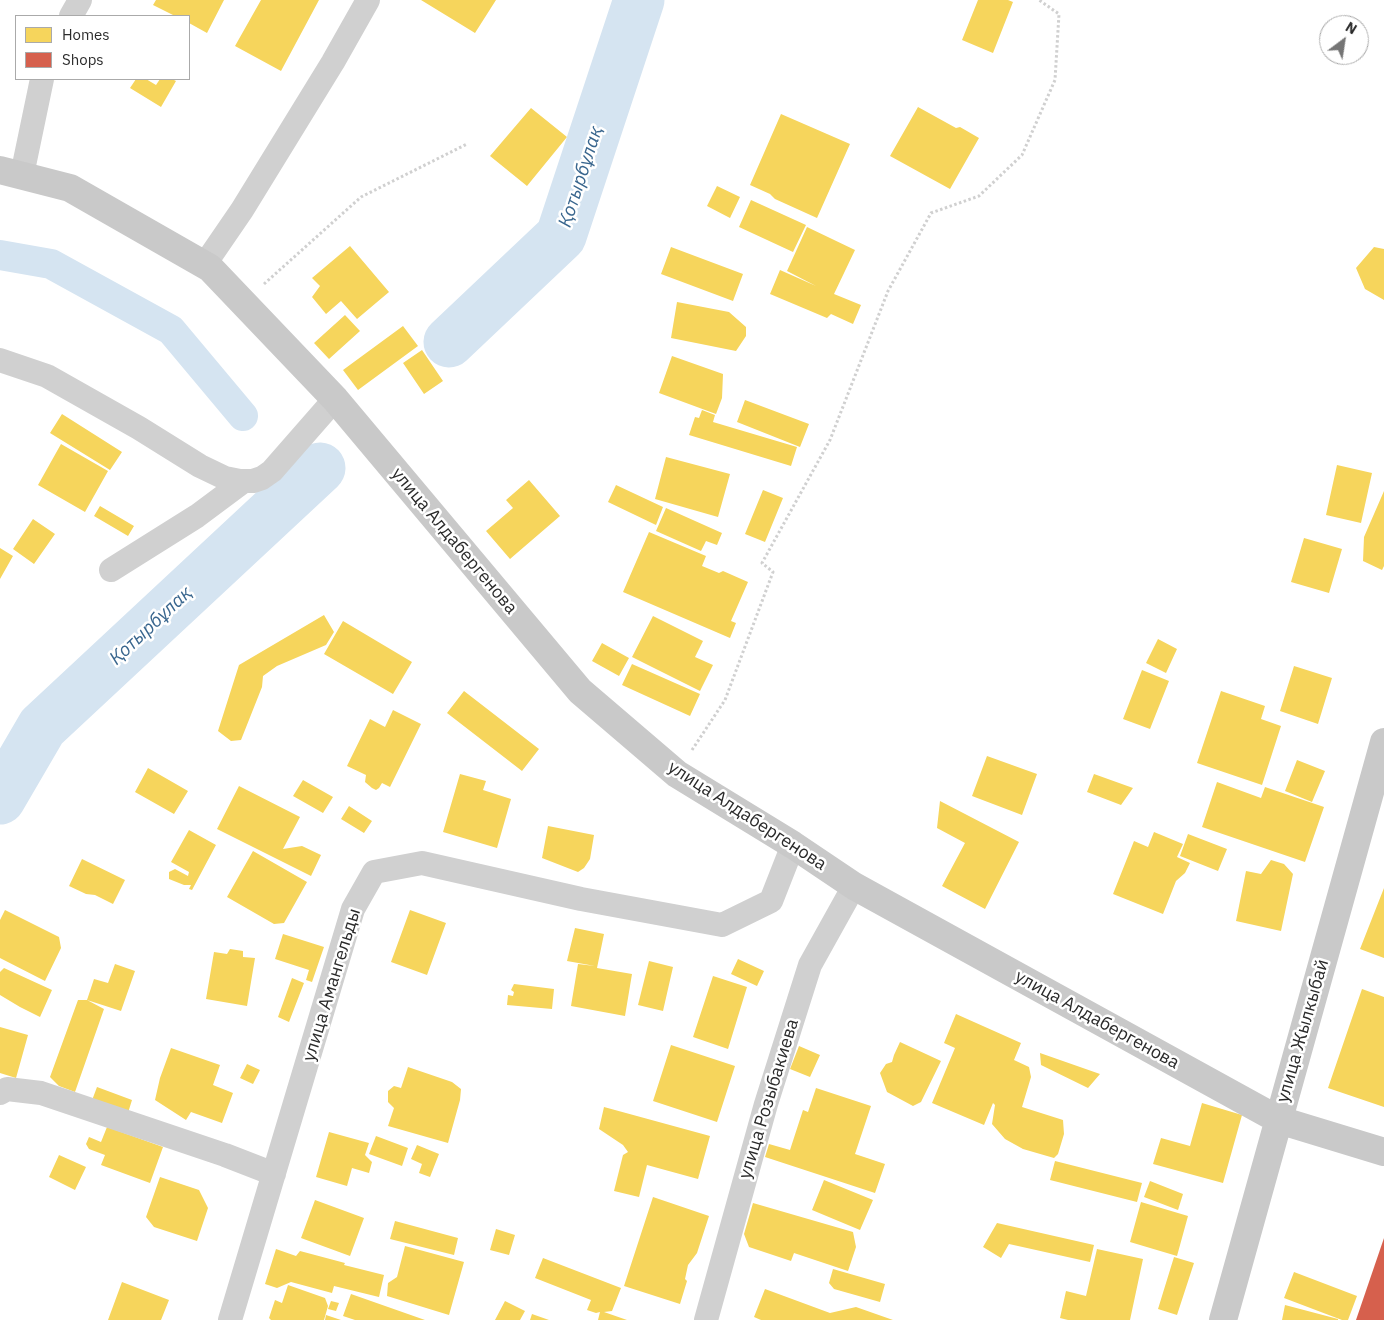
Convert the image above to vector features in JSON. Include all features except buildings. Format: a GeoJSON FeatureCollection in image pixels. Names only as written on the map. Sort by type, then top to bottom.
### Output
{"type":"FeatureCollection","features":[{"type":"Feature","properties":{"kind":"main road","name":"улица Алдабергенова"},"geometry":{"type":"LineString","coordinates":[[11,173],[70,188],[210,268],[335,399],[580,691],[677,774],[793,845],[854,886],[1278,1120],[1384,1152]]}},
{"type":"Feature","properties":{"kind":"main road","name":"улица Жылкыбай"},"geometry":{"type":"LineString","coordinates":[[1223,1320],[1384,742]]}},
{"type":"Feature","properties":{"kind":"street"},"geometry":{"type":"LineString","coordinates":[[72,15],[80,0]]}},
{"type":"Feature","properties":{"kind":"street"},"geometry":{"type":"LineString","coordinates":[[205,264],[247,202],[333,62],[368,0]]}},
{"type":"Feature","properties":{"kind":"street"},"geometry":{"type":"LineString","coordinates":[[11,173],[42,80]]}},
{"type":"Feature","properties":{"kind":"street"},"geometry":{"type":"LineString","coordinates":[[0,360],[47,376],[200,466],[225,478],[244,481],[262,478],[272,471],[335,399]]}},
{"type":"Feature","properties":{"kind":"street"},"geometry":{"type":"LineString","coordinates":[[111,570],[197,516],[244,481]]}},
{"type":"Feature","properties":{"kind":"street","name":"улица Амангельды"},"geometry":{"type":"LineString","coordinates":[[230,1320],[354,909],[374,872],[422,863],[581,899],[722,925],[770,901],[793,845]]}},
{"type":"Feature","properties":{"kind":"street","name":"улица Розыбакиева"},"geometry":{"type":"LineString","coordinates":[[706,1320],[766,1104],[810,965],[854,886]]}},
{"type":"Feature","properties":{"kind":"street"},"geometry":{"type":"LineString","coordinates":[[2,1090],[41,1093],[225,1155],[274,1174]]}},
{"type":"Feature","properties":{"kind":"path"},"geometry":{"type":"LineString","coordinates":[[677,774],[725,700],[773,572],[762,563],[830,440],[888,291],[931,214],[979,196],[1022,154],[1055,80],[1059,14],[1039,0]]}},
{"type":"Feature","properties":{"kind":"path"},"geometry":{"type":"LineString","coordinates":[[242,302],[361,198],[467,144]]}},
{"type":"Feature","properties":{"kind":"waterway","name":"Қотырбұлақ"},"geometry":{"type":"LineString","coordinates":[[449,342],[561,236],[639,0]]}},
{"type":"Feature","properties":{"kind":"waterway"},"geometry":{"type":"LineString","coordinates":[[0,255],[51,264],[171,330],[243,416]]}},
{"type":"Feature","properties":{"kind":"waterway","name":"Қотырбұлақ"},"geometry":{"type":"LineString","coordinates":[[0,799],[42,727],[320,468]]}}]}
